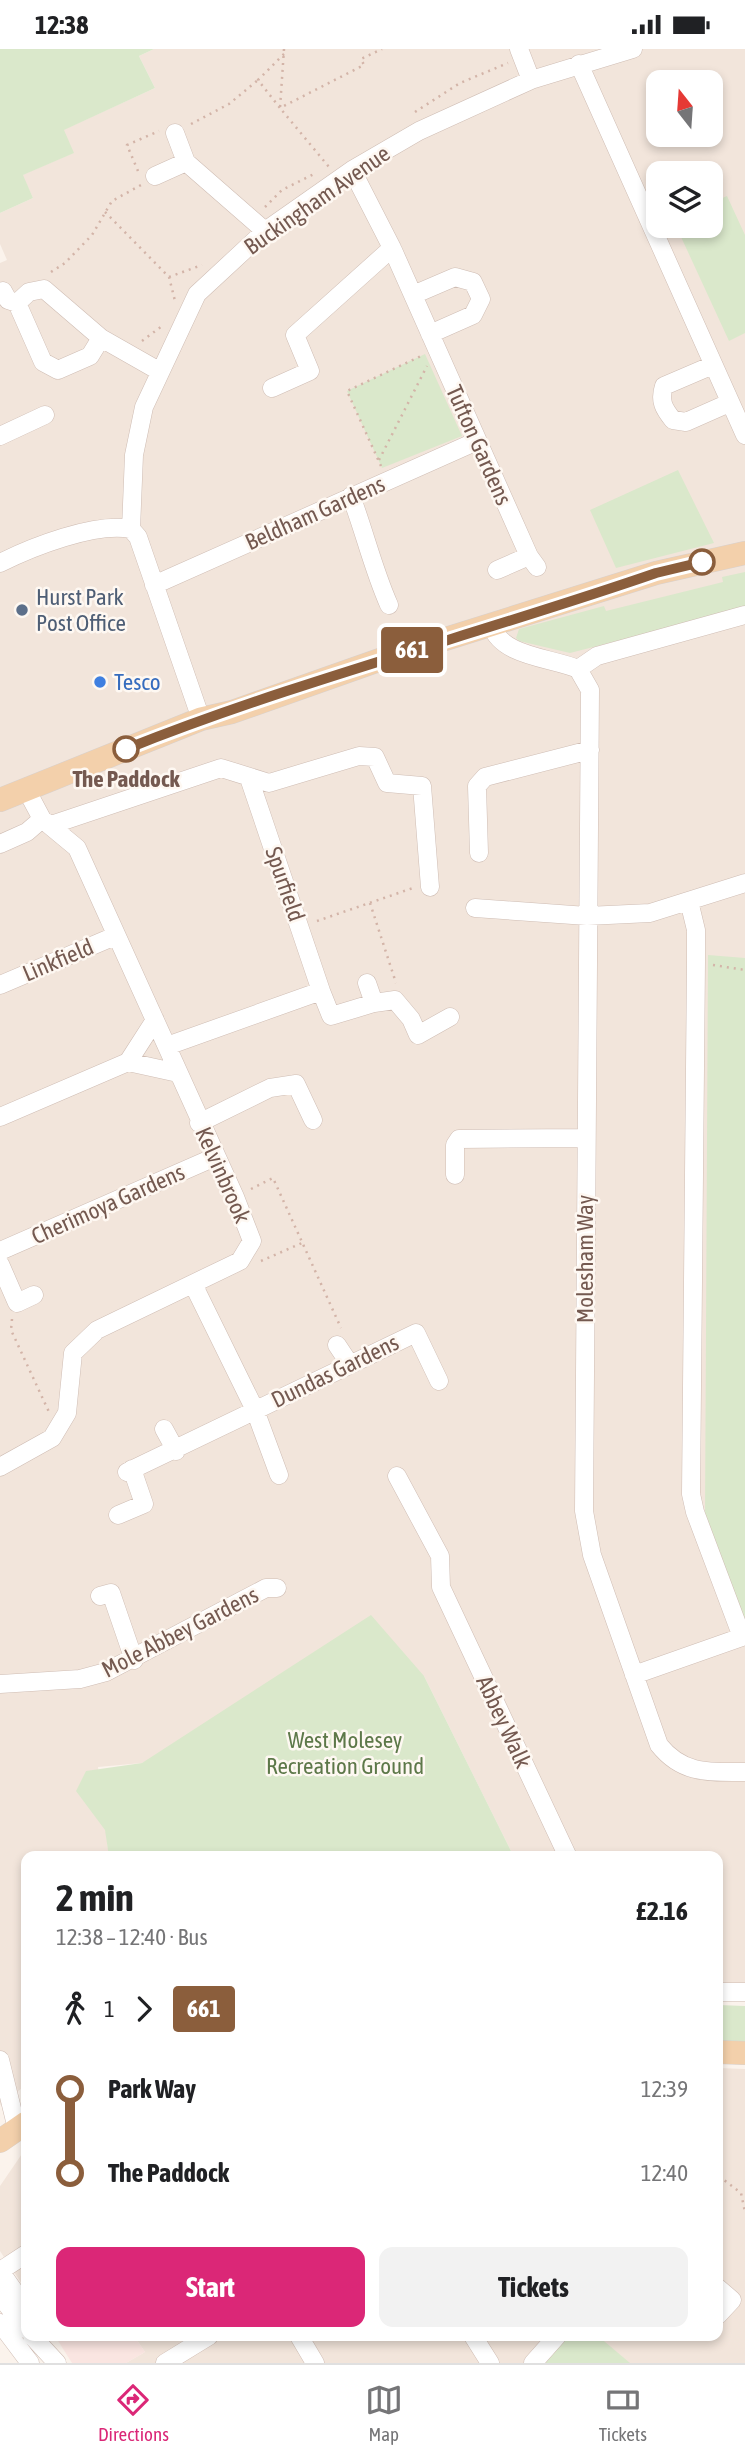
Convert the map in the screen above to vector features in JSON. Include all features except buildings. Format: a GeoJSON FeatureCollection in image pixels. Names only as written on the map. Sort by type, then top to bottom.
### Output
{"type":"FeatureCollection","features":[{"type":"Feature","properties":{"kind":"main road"},"geometry":{"type":"LineString","coordinates":[[8,795],[201,719],[232,712],[385,658],[656,573],[745,553]]}},
{"type":"Feature","properties":{"kind":"main road"},"geometry":{"type":"LineString","coordinates":[[723,2052],[745,2053]]}},
{"type":"Feature","properties":{"kind":"street"},"geometry":{"type":"LineString","coordinates":[[519,49],[531,80]]}},
{"type":"Feature","properties":{"kind":"street","name":"Buckingham Avenue"},"geometry":{"type":"LineString","coordinates":[[201,719],[138,537],[131,529],[134,455],[144,407],[197,294],[265,231],[419,131],[531,80],[633,49]]}},
{"type":"Feature","properties":{"kind":"street"},"geometry":{"type":"LineString","coordinates":[[579,64],[713,365],[736,409],[745,435]]}},
{"type":"Feature","properties":{"kind":"street"},"geometry":{"type":"LineString","coordinates":[[175,133],[186,162],[265,231]]}},
{"type":"Feature","properties":{"kind":"street"},"geometry":{"type":"LineString","coordinates":[[149,179],[186,162]]}},
{"type":"Feature","properties":{"kind":"street","name":"Tufton Gardens"},"geometry":{"type":"LineString","coordinates":[[346,176],[392,247],[533,561],[498,570]]}},
{"type":"Feature","properties":{"kind":"street"},"geometry":{"type":"LineString","coordinates":[[272,388],[310,370],[295,335],[392,247]]}},
{"type":"Feature","properties":{"kind":"street"},"geometry":{"type":"LineString","coordinates":[[413,295],[455,277],[473,282],[481,299],[473,315],[433,341]]}},
{"type":"Feature","properties":{"kind":"street"},"geometry":{"type":"LineString","coordinates":[[17,303],[29,292],[44,289],[101,338],[159,371]]}},
{"type":"Feature","properties":{"kind":"street"},"geometry":{"type":"LineString","coordinates":[[0,293],[3,291],[8,300],[17,303],[43,362],[58,370],[90,356],[101,338]]}},
{"type":"Feature","properties":{"kind":"street"},"geometry":{"type":"LineString","coordinates":[[713,365],[664,386],[661,396],[664,410],[673,420],[687,422],[736,409]]}},
{"type":"Feature","properties":{"kind":"street"},"geometry":{"type":"LineString","coordinates":[[0,436],[45,415]]}},
{"type":"Feature","properties":{"kind":"street","name":"Beldham Gardens"},"geometry":{"type":"LineString","coordinates":[[153,585],[477,441]]}},
{"type":"Feature","properties":{"kind":"street"},"geometry":{"type":"LineString","coordinates":[[351,496],[374,557],[373,569],[389,605]]}},
{"type":"Feature","properties":{"kind":"street"},"geometry":{"type":"LineString","coordinates":[[2,558],[61,539],[108,528],[131,529]]}},
{"type":"Feature","properties":{"kind":"street"},"geometry":{"type":"LineString","coordinates":[[491,625],[495,638],[508,647],[578,669],[597,656],[745,615]]}},
{"type":"Feature","properties":{"kind":"street","name":"Molesham Way"},"geometry":{"type":"LineString","coordinates":[[578,669],[590,690],[584,1511],[592,1556],[659,1745],[669,1758],[698,1772],[745,1772]]}},
{"type":"Feature","properties":{"kind":"street"},"geometry":{"type":"LineString","coordinates":[[479,853],[477,786],[485,777],[590,750]]}},
{"type":"Feature","properties":{"kind":"street"},"geometry":{"type":"LineString","coordinates":[[0,844],[47,822],[221,768],[269,783],[359,756],[375,757],[387,783],[422,786],[430,885]]}},
{"type":"Feature","properties":{"kind":"street","name":"Spurfield"},"geometry":{"type":"LineString","coordinates":[[250,778],[331,1016],[374,1003],[396,1000]]}},
{"type":"Feature","properties":{"kind":"street","name":"Kelvinbrook"},"geometry":{"type":"LineString","coordinates":[[8,795],[47,822],[77,849],[199,1123],[235,1196],[252,1241],[240,1261]]}},
{"type":"Feature","properties":{"kind":"street"},"geometry":{"type":"LineString","coordinates":[[475,908],[587,916],[650,913],[745,883]]}},
{"type":"Feature","properties":{"kind":"street"},"geometry":{"type":"LineString","coordinates":[[634,1675],[744,1637],[695,1512],[691,1494],[696,930],[689,901]]}},
{"type":"Feature","properties":{"kind":"street","name":"Linkfield"},"geometry":{"type":"LineString","coordinates":[[0,985],[115,936]]}},
{"type":"Feature","properties":{"kind":"street"},"geometry":{"type":"LineString","coordinates":[[367,983],[374,1003]]}},
{"type":"Feature","properties":{"kind":"street"},"geometry":{"type":"LineString","coordinates":[[167,1046],[321,991]]}},
{"type":"Feature","properties":{"kind":"street"},"geometry":{"type":"LineString","coordinates":[[396,1000],[411,1019],[418,1035],[450,1017]]}},
{"type":"Feature","properties":{"kind":"street"},"geometry":{"type":"LineString","coordinates":[[0,1117],[128,1062],[155,1020]]}},
{"type":"Feature","properties":{"kind":"street"},"geometry":{"type":"LineString","coordinates":[[128,1062],[178,1073]]}},
{"type":"Feature","properties":{"kind":"street"},"geometry":{"type":"LineString","coordinates":[[199,1123],[270,1089],[296,1084],[313,1120]]}},
{"type":"Feature","properties":{"kind":"street"},"geometry":{"type":"LineString","coordinates":[[455,1175],[455,1146],[459,1139],[586,1138]]}},
{"type":"Feature","properties":{"kind":"street","name":"Cherimoya Gardens"},"geometry":{"type":"LineString","coordinates":[[0,1251],[215,1157]]}},
{"type":"Feature","properties":{"kind":"street"},"geometry":{"type":"LineString","coordinates":[[0,1467],[52,1438],[57,1431],[67,1413],[73,1353],[97,1329],[194,1286],[240,1261]]}},
{"type":"Feature","properties":{"kind":"street"},"geometry":{"type":"LineString","coordinates":[[0,1264],[17,1303],[34,1296]]}},
{"type":"Feature","properties":{"kind":"street","name":"Dundas Gardens"},"geometry":{"type":"LineString","coordinates":[[194,1286],[255,1410]]}},
{"type":"Feature","properties":{"kind":"street","name":"Dundas Gardens"},"geometry":{"type":"LineString","coordinates":[[118,1515],[144,1504],[129,1471],[176,1451],[349,1363],[416,1333],[439,1381]]}},
{"type":"Feature","properties":{"kind":"street"},"geometry":{"type":"LineString","coordinates":[[337,1345],[349,1363]]}},
{"type":"Feature","properties":{"kind":"street"},"geometry":{"type":"LineString","coordinates":[[255,1410],[279,1475]]}},
{"type":"Feature","properties":{"kind":"street"},"geometry":{"type":"LineString","coordinates":[[164,1430],[176,1451]]}},
{"type":"Feature","properties":{"kind":"street","name":"Abbey Walk"},"geometry":{"type":"LineString","coordinates":[[397,1476],[440,1556],[441,1587],[565,1851]]}},
{"type":"Feature","properties":{"kind":"street","name":"Mole Abbey Gardens"},"geometry":{"type":"LineString","coordinates":[[0,1684],[80,1679],[107,1672],[266,1588],[277,1588]]}},
{"type":"Feature","properties":{"kind":"street"},"geometry":{"type":"LineString","coordinates":[[100,1596],[111,1593],[134,1660]]}},
{"type":"Feature","properties":{"kind":"street"},"geometry":{"type":"LineString","coordinates":[[723,1992],[745,1992]]}},
{"type":"Feature","properties":{"kind":"street"},"geometry":{"type":"LineString","coordinates":[[0,2060],[7,2084],[14,2131]]}},
{"type":"Feature","properties":{"kind":"street"},"geometry":{"type":"LineString","coordinates":[[7,2084],[21,2100]]}},
{"type":"Feature","properties":{"kind":"street"},"geometry":{"type":"LineString","coordinates":[[21,2257],[0,2271],[21,2301]]}},
{"type":"Feature","properties":{"kind":"street"},"geometry":{"type":"LineString","coordinates":[[723,2292],[732,2300],[723,2310]]}},
{"type":"Feature","properties":{"kind":"street"},"geometry":{"type":"LineString","coordinates":[[0,2296],[21,2323]]}},
{"type":"Feature","properties":{"kind":"street"},"geometry":{"type":"LineString","coordinates":[[0,2323],[30,2363]]}},
{"type":"Feature","properties":{"kind":"street"},"geometry":{"type":"LineString","coordinates":[[37,2341],[58,2363]]}},
{"type":"Feature","properties":{"kind":"street"},"geometry":{"type":"LineString","coordinates":[[48,2341],[58,2363]]}},
{"type":"Feature","properties":{"kind":"street"},"geometry":{"type":"LineString","coordinates":[[165,2363],[201,2341]]}},
{"type":"Feature","properties":{"kind":"street"},"geometry":{"type":"LineString","coordinates":[[302,2341],[315,2363]]}},
{"type":"Feature","properties":{"kind":"street"},"geometry":{"type":"LineString","coordinates":[[476,2341],[490,2363]]}},
{"type":"Feature","properties":{"kind":"street"},"geometry":{"type":"LineString","coordinates":[[533,2363],[553,2341]]}},
{"type":"Feature","properties":{"kind":"path"},"geometry":{"type":"LineString","coordinates":[[280,108],[284,49]]}},
{"type":"Feature","properties":{"kind":"path"},"geometry":{"type":"LineString","coordinates":[[369,49],[372,54]]}},
{"type":"Feature","properties":{"kind":"path"},"geometry":{"type":"LineString","coordinates":[[280,108],[364,65],[361,59],[382,49]]}},
{"type":"Feature","properties":{"kind":"path"},"geometry":{"type":"LineString","coordinates":[[284,54],[258,80],[280,108],[346,176]]}},
{"type":"Feature","properties":{"kind":"path"},"geometry":{"type":"LineString","coordinates":[[44,289],[34,283],[65,264],[92,235],[112,201],[140,187],[149,179]]}},
{"type":"Feature","properties":{"kind":"path"},"geometry":{"type":"LineString","coordinates":[[105,212],[169,277],[177,307]]}},
{"type":"Feature","properties":{"kind":"path"},"geometry":{"type":"LineString","coordinates":[[124,352],[166,324]]}},
{"type":"Feature","properties":{"kind":"path"},"geometry":{"type":"LineString","coordinates":[[387,481],[346,391],[433,341]]}},
{"type":"Feature","properties":{"kind":"path"},"geometry":{"type":"LineString","coordinates":[[379,461],[433,341]]}},
{"type":"Feature","properties":{"kind":"path"},"geometry":{"type":"LineString","coordinates":[[300,927],[430,885]]}},
{"type":"Feature","properties":{"kind":"path"},"geometry":{"type":"LineString","coordinates":[[370,903],[399,993],[396,1000]]}},
{"type":"Feature","properties":{"kind":"path"},"geometry":{"type":"LineString","coordinates":[[696,961],[745,969]]}},
{"type":"Feature","properties":{"kind":"path"},"geometry":{"type":"LineString","coordinates":[[235,1196],[273,1178],[345,1338],[337,1345]]}},
{"type":"Feature","properties":{"kind":"path"},"geometry":{"type":"LineString","coordinates":[[240,1261],[247,1268],[302,1243]]}},
{"type":"Feature","properties":{"kind":"path"},"geometry":{"type":"LineString","coordinates":[[11,1316],[14,1325],[11,1330],[57,1431]]}},
{"type":"Feature","properties":{"kind":"path"},"geometry":{"type":"LineString","coordinates":[[723,2179],[743,2193],[745,2212]]}},
{"type":"Feature","properties":{"kind":"shaded area"},"geometry":{"type":"Polygon","coordinates":[[[154,49],[745,49],[745,1984],[723,1984],[723,1851],[511,1851],[424,1676],[142,1763],[98,1767],[108,1851],[21,1851],[21,2089],[0,2105],[0,263],[7,260],[0,244],[0,213],[33,198],[22,175],[73,153],[63,130],[155,88],[139,56],[154,49]]]}},
{"type":"Feature","properties":{"kind":"shaded area"},"geometry":{"type":"Polygon","coordinates":[[[723,2068],[745,2069],[745,2363],[126,2363],[145,2352],[137,2341],[723,2341],[723,2068]]]}},
{"type":"Feature","properties":{"kind":"shaded area"},"geometry":{"type":"Polygon","coordinates":[[[21,2155],[21,2282],[0,2251],[0,2186],[21,2155]]]}},
{"type":"Feature","properties":{"kind":"shaded area"},"geometry":{"type":"Polygon","coordinates":[[[58,2341],[137,2341],[145,2352],[126,2363],[72,2363],[58,2341]]]}},
{"type":"Feature","properties":{"kind":"green space"},"geometry":{"type":"Polygon","coordinates":[[[0,49],[154,49],[139,56],[155,88],[64,130],[74,153],[23,175],[33,198],[0,213],[0,49]]]}},
{"type":"Feature","properties":{"kind":"green space"},"geometry":{"type":"Polygon","coordinates":[[[727,196],[745,235],[745,333],[729,341],[682,238],[723,238],[723,198],[727,196]]]}},
{"type":"Feature","properties":{"kind":"green space"},"geometry":{"type":"Polygon","coordinates":[[[425,354],[462,436],[382,468],[347,391],[425,354]]]}},
{"type":"Feature","properties":{"kind":"green space"},"geometry":{"type":"Polygon","coordinates":[[[678,470],[714,543],[616,568],[590,510],[678,470]]]}},
{"type":"Feature","properties":{"kind":"green space"},"geometry":{"type":"Polygon","coordinates":[[[745,572],[745,608],[570,653],[516,638],[519,629],[604,606],[606,611],[723,582],[722,577],[745,572]]]}},
{"type":"Feature","properties":{"kind":"green space"},"geometry":{"type":"Polygon","coordinates":[[[708,955],[745,958],[745,1636],[705,1518],[708,955]]]}},
{"type":"Feature","properties":{"kind":"green space","name":"West Molesey Recreation Ground"},"geometry":{"type":"Polygon","coordinates":[[[371,1615],[424,1676],[511,1851],[108,1851],[105,1830],[76,1791],[86,1771],[142,1763],[371,1615]]]}},
{"type":"Feature","properties":{"kind":"green space"},"geometry":{"type":"Polygon","coordinates":[[[723,2005],[745,2006],[745,2042],[723,2041],[723,2005]]]}},
{"type":"Feature","properties":{"kind":"green space"},"geometry":{"type":"Polygon","coordinates":[[[564,2341],[604,2341],[630,2363],[545,2363],[564,2341]]]}},
{"type":"Feature","properties":{"kind":"bus line","name":"661"},"geometry":{"type":"LineString","coordinates":[[126,749],[201,719],[232,712],[385,658],[656,573],[702,562]]}},
{"type":"Feature","properties":{"kind":"place","name":"Hurst Park Post Office"},"geometry":{"type":"Point","coordinates":[22,610]}},
{"type":"Feature","properties":{"kind":"place","name":"Tesco"},"geometry":{"type":"Point","coordinates":[100,682]}},
{"type":"Feature","properties":{"kind":"place","name":"The Paddock"},"geometry":{"type":"Point","coordinates":[126,749]}}]}
